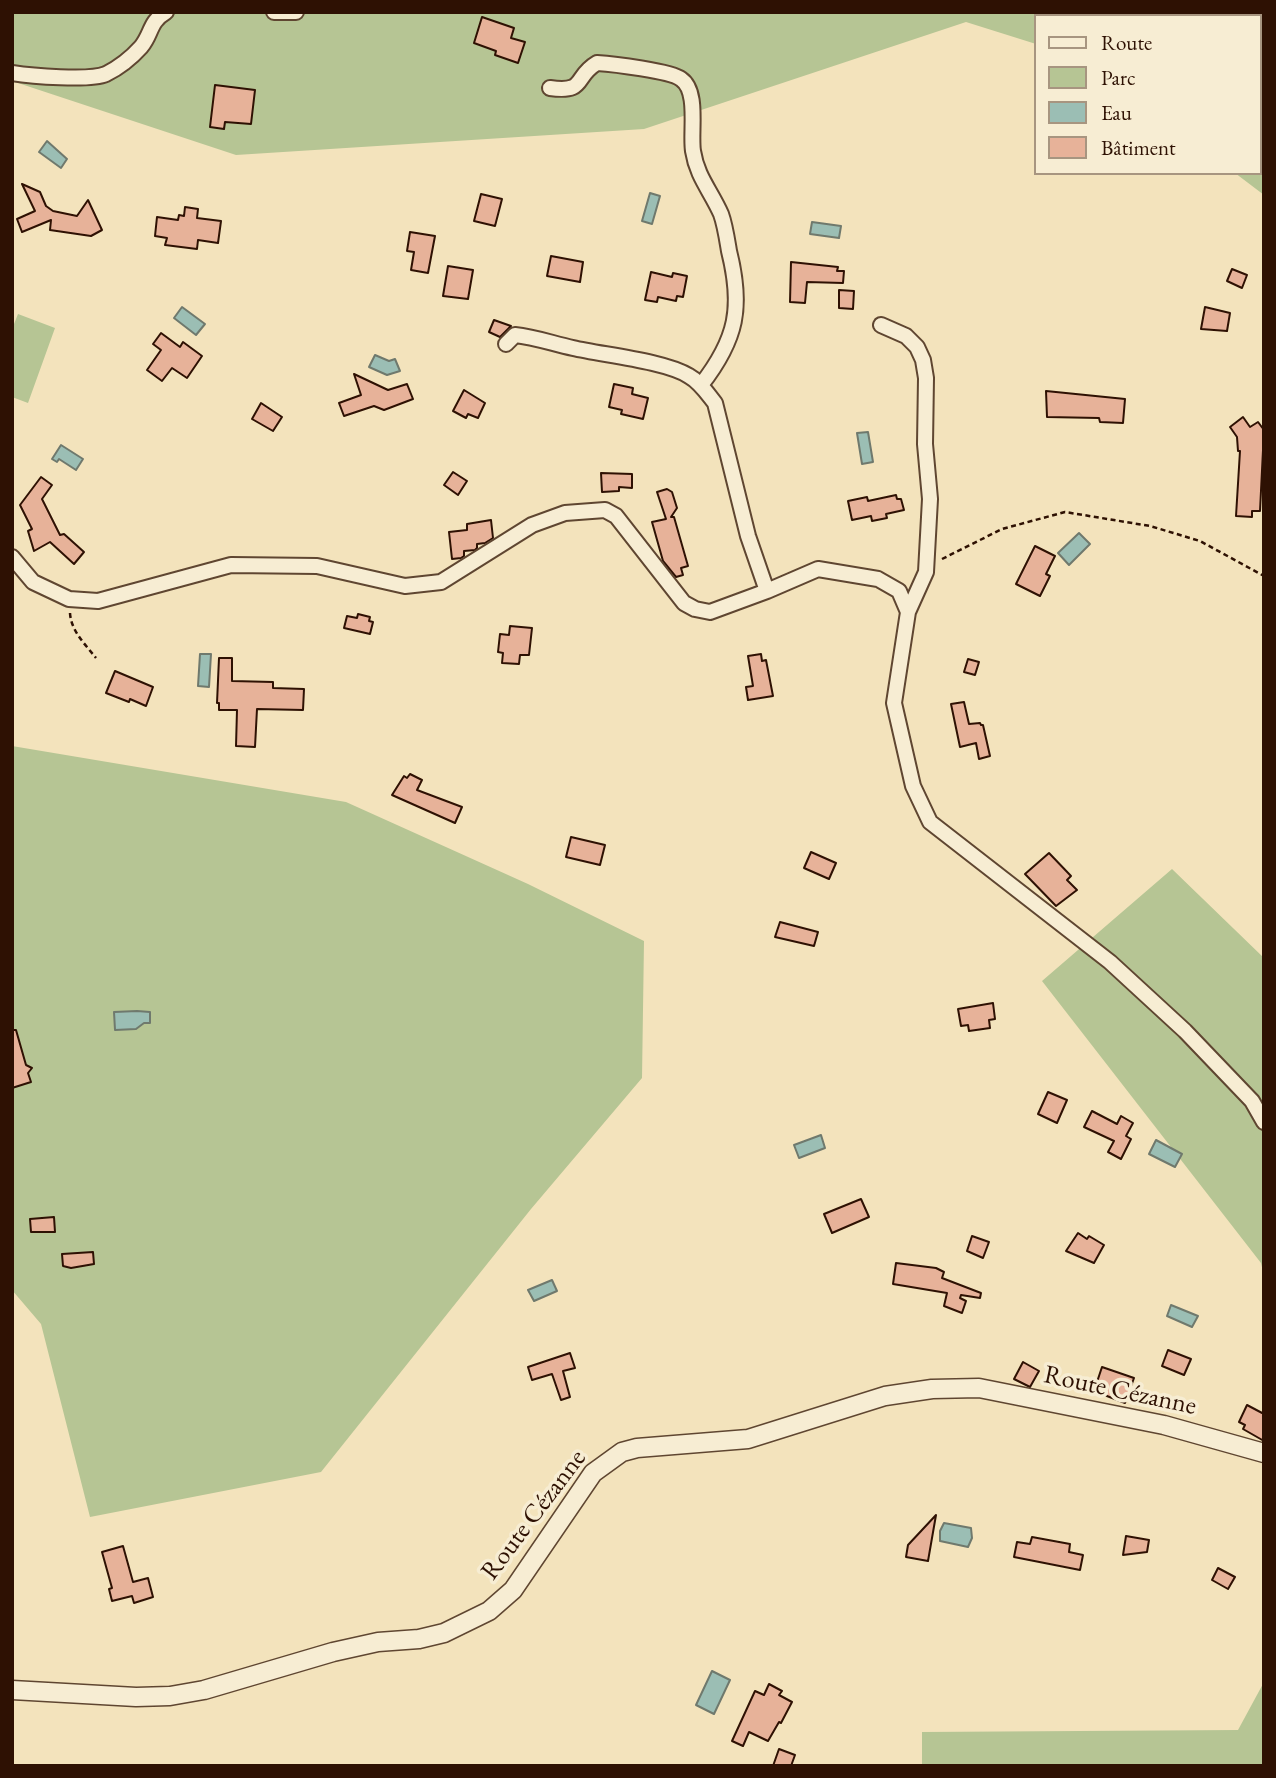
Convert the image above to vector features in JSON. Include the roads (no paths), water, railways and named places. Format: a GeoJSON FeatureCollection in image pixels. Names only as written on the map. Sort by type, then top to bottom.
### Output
{"type":"FeatureCollection","features":[{"type":"Feature","properties":{"kind":"street"},"geometry":{"type":"LineString","coordinates":[[12,73],[81,77],[104,75],[142,45],[155,18],[166,12]]}},
{"type":"Feature","properties":{"kind":"street"},"geometry":{"type":"LineString","coordinates":[[274,12],[296,12]]}},
{"type":"Feature","properties":{"kind":"street"},"geometry":{"type":"LineString","coordinates":[[550,88],[567,90],[576,85],[597,63],[670,74],[682,79],[688,88],[692,103],[693,151],[700,179],[721,215],[735,279],[737,310],[729,344],[701,385]]}},
{"type":"Feature","properties":{"kind":"street"},"geometry":{"type":"LineString","coordinates":[[881,325],[906,336],[917,347],[923,360],[926,379],[926,476],[930,499],[926,572],[908,612],[894,703],[912,786],[930,822],[1110,962],[1185,1031],[1251,1101],[1264,1122]]}},
{"type":"Feature","properties":{"kind":"street"},"geometry":{"type":"LineString","coordinates":[[506,344],[515,335],[525,336],[668,368],[687,374],[701,385],[715,403],[748,536],[767,591]]}},
{"type":"Feature","properties":{"kind":"street"},"geometry":{"type":"LineString","coordinates":[[12,557],[33,582],[69,599],[97,601],[230,565],[317,566],[405,586],[441,582],[532,525],[565,513],[605,510],[616,516],[684,603],[695,609],[710,612],[818,569],[878,579],[899,591],[908,612]]}},
{"type":"Feature","properties":{"kind":"street","name":"Route Cézanne"},"geometry":{"type":"LineString","coordinates":[[12,1690],[136,1697],[170,1696],[204,1690],[333,1652],[378,1642],[419,1639],[444,1633],[468,1623],[501,1602],[513,1590],[593,1473],[622,1452],[637,1448],[748,1439],[885,1396],[932,1389],[979,1388],[1164,1425],[1264,1453]]}},
{"type":"Feature","properties":{"kind":"water"},"geometry":{"type":"Polygon","coordinates":[[[47,141],[67,159],[61,168],[39,152],[47,141]]]}},
{"type":"Feature","properties":{"kind":"water"},"geometry":{"type":"Polygon","coordinates":[[[650,193],[660,196],[652,224],[642,221],[650,193]]]}},
{"type":"Feature","properties":{"kind":"water"},"geometry":{"type":"Polygon","coordinates":[[[812,222],[841,226],[839,238],[810,234],[812,222]]]}},
{"type":"Feature","properties":{"kind":"water"},"geometry":{"type":"Polygon","coordinates":[[[182,307],[205,324],[196,335],[174,318],[182,307]]]}},
{"type":"Feature","properties":{"kind":"water"},"geometry":{"type":"Polygon","coordinates":[[[375,355],[389,361],[395,359],[400,371],[387,375],[369,367],[375,355]]]}},
{"type":"Feature","properties":{"kind":"water"},"geometry":{"type":"Polygon","coordinates":[[[868,432],[873,462],[862,464],[857,433],[868,432]]]}},
{"type":"Feature","properties":{"kind":"water"},"geometry":{"type":"Polygon","coordinates":[[[61,445],[83,459],[76,470],[59,459],[57,462],[52,459],[61,445]]]}},
{"type":"Feature","properties":{"kind":"water"},"geometry":{"type":"Polygon","coordinates":[[[1079,533],[1090,544],[1069,565],[1058,553],[1079,533]]]}},
{"type":"Feature","properties":{"kind":"water"},"geometry":{"type":"Polygon","coordinates":[[[200,654],[211,654],[209,687],[198,686],[200,654]]]}},
{"type":"Feature","properties":{"kind":"water"},"geometry":{"type":"Polygon","coordinates":[[[114,1012],[150,1012],[150,1023],[144,1023],[136,1029],[115,1030],[114,1012]]]}},
{"type":"Feature","properties":{"kind":"water"},"geometry":{"type":"Polygon","coordinates":[[[821,1135],[825,1148],[799,1158],[794,1145],[821,1135]]]}},
{"type":"Feature","properties":{"kind":"water"},"geometry":{"type":"Polygon","coordinates":[[[1156,1140],[1182,1154],[1175,1167],[1149,1154],[1156,1140]]]}},
{"type":"Feature","properties":{"kind":"water"},"geometry":{"type":"Polygon","coordinates":[[[552,1280],[557,1291],[534,1301],[528,1290],[552,1280]]]}},
{"type":"Feature","properties":{"kind":"water"},"geometry":{"type":"Polygon","coordinates":[[[1171,1305],[1198,1316],[1192,1327],[1167,1316],[1171,1305]]]}},
{"type":"Feature","properties":{"kind":"water"},"geometry":{"type":"Polygon","coordinates":[[[944,1523],[971,1528],[972,1538],[968,1547],[940,1541],[940,1531],[944,1523]]]}},
{"type":"Feature","properties":{"kind":"water"},"geometry":{"type":"Polygon","coordinates":[[[712,1671],[730,1680],[714,1714],[696,1705],[712,1671]]]}}]}
